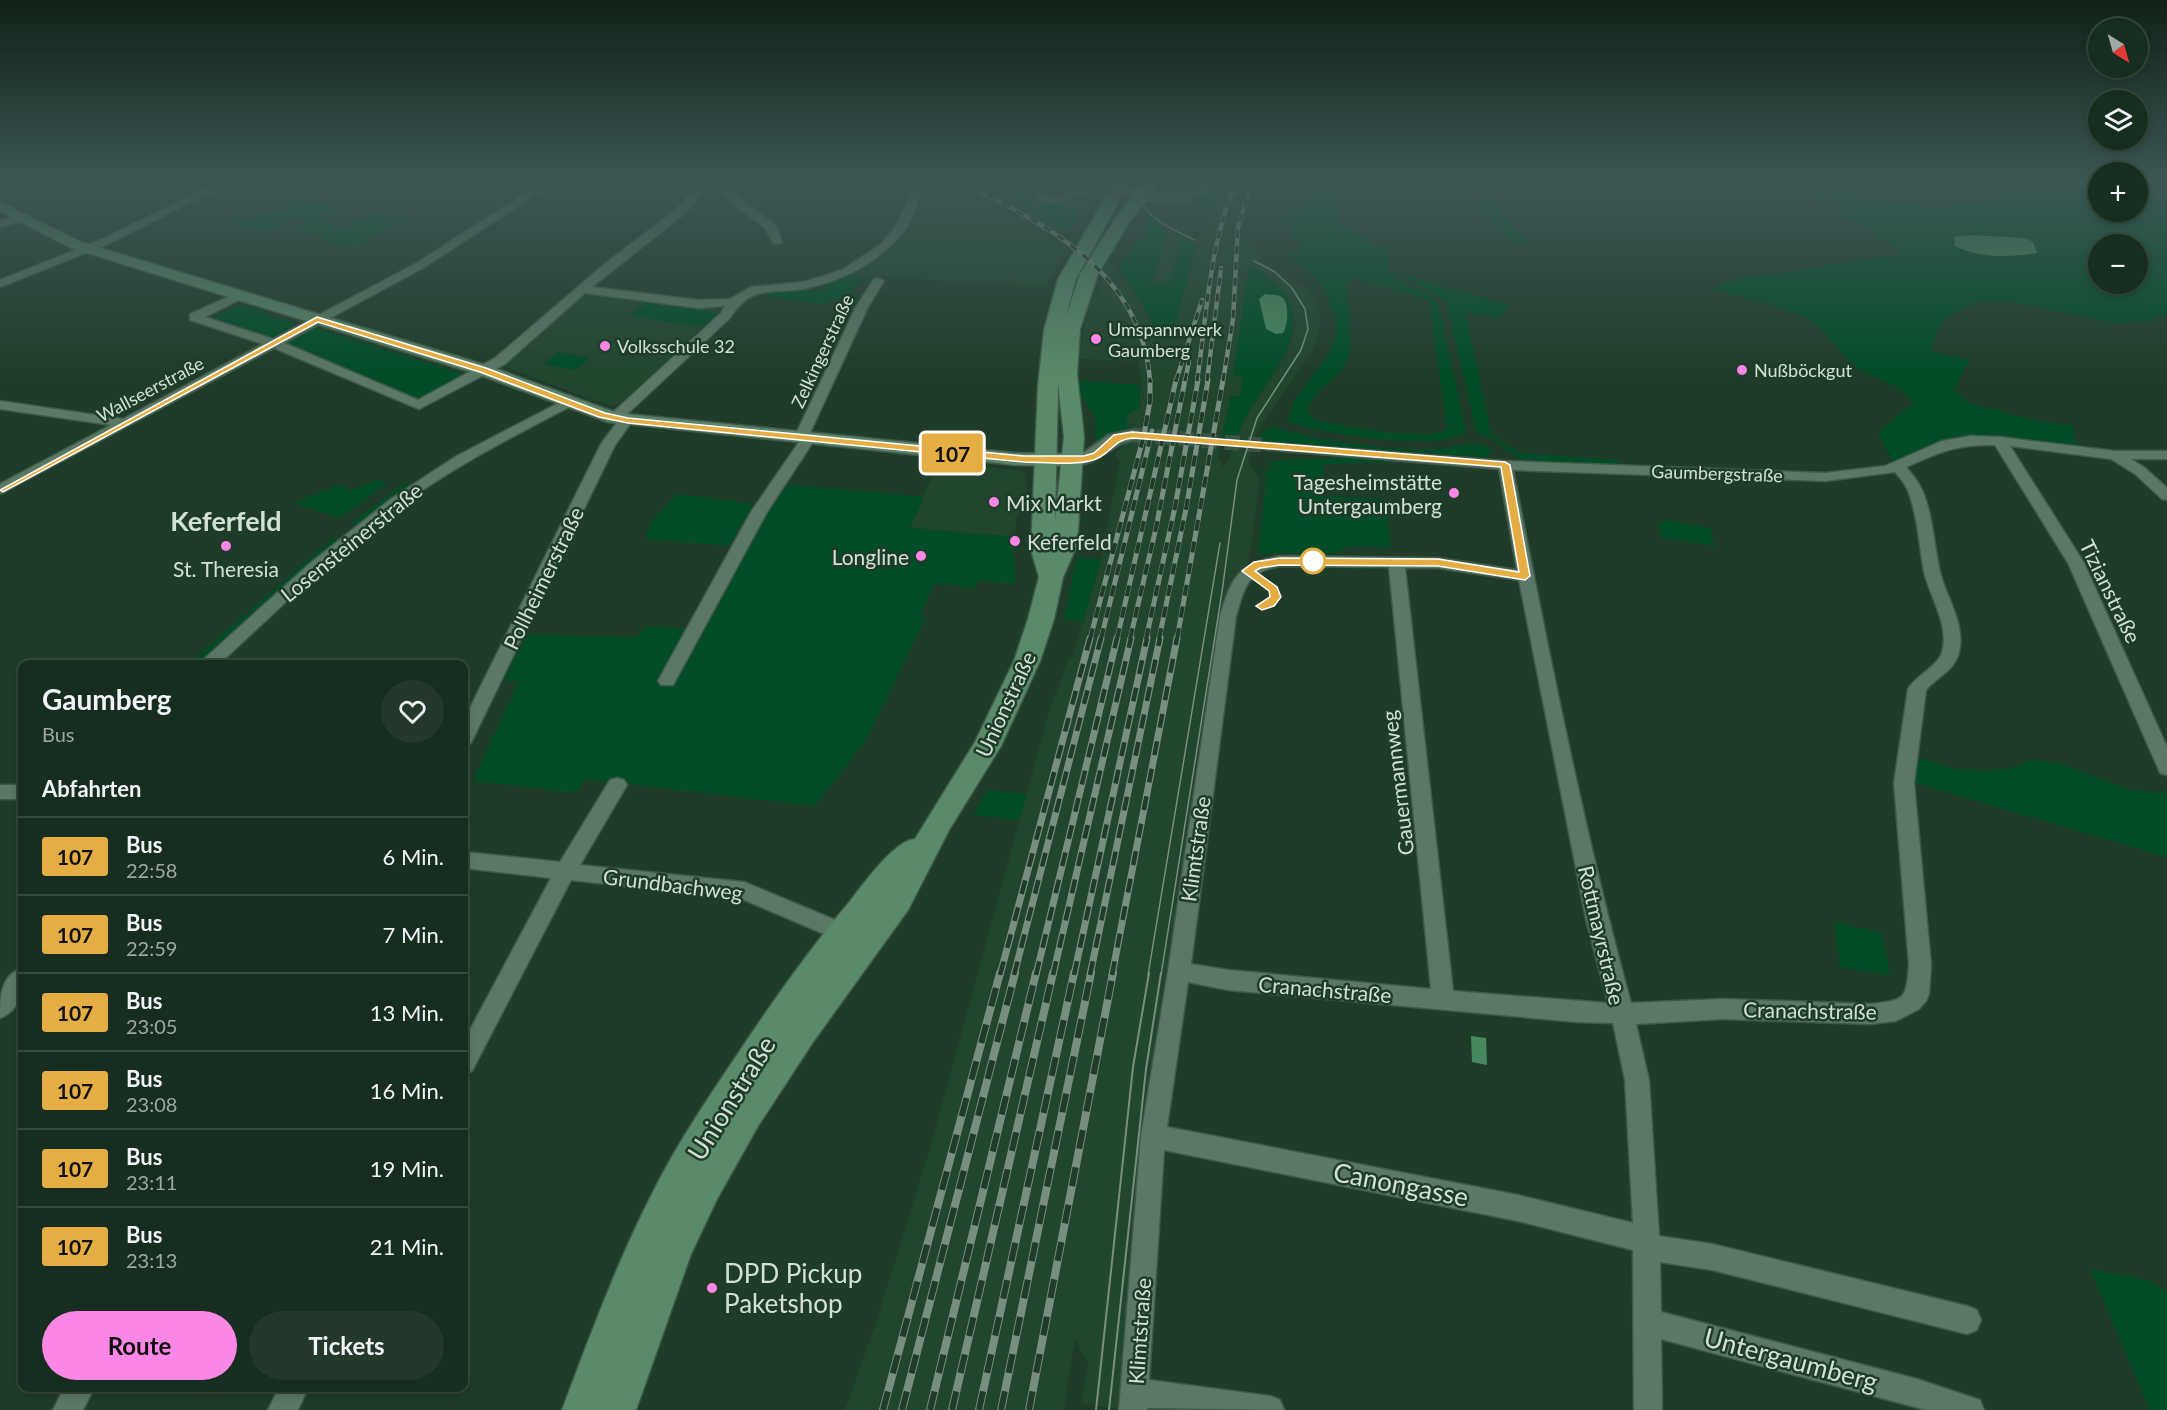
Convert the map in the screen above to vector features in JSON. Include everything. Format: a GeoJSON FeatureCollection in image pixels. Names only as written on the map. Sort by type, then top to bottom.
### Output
{"type":"FeatureCollection","features":[{"type":"Feature","properties":{"kind":"main road"},"geometry":{"type":"LineString","coordinates":[[88,248],[483,370],[620,419],[1047,460],[1072,460]]}},
{"type":"Feature","properties":{"kind":"main road"},"geometry":{"type":"LineString","coordinates":[[1051,577],[1043,550],[1048,386],[1053,330],[1059,303],[1073,267],[1084,248]]}},
{"type":"Feature","properties":{"kind":"main road","name":"Unionstraße"},"geometry":{"type":"LineString","coordinates":[[614,1410],[674,1246],[704,1186],[745,1114],[801,1031],[897,901],[938,823],[971,773],[1006,709],[1037,633],[1051,577],[1063,550],[1074,437],[1067,374],[1068,350],[1073,318],[1089,274],[1105,248]]}},
{"type":"Feature","properties":{"kind":"main road","name":"Unionstraße"},"geometry":{"type":"LineString","coordinates":[[584,1410],[607,1345],[649,1242],[681,1178],[721,1110],[782,1016],[874,892],[938,823]]}},
{"type":"Feature","properties":{"kind":"street"},"geometry":{"type":"LineString","coordinates":[[0,284],[88,248]]}},
{"type":"Feature","properties":{"kind":"street","name":"Wallseerstraße"},"geometry":{"type":"LineString","coordinates":[[0,490],[419,266],[447,248]]}},
{"type":"Feature","properties":{"kind":"street"},"geometry":{"type":"LineString","coordinates":[[241,296],[194,318],[272,343],[419,405],[500,361],[581,289],[634,248]]}},
{"type":"Feature","properties":{"kind":"street"},"geometry":{"type":"LineString","coordinates":[[581,289],[682,303],[733,302],[751,291],[803,285],[828,279],[848,271],[880,248]]}},
{"type":"Feature","properties":{"kind":"street","name":"Zelkingerstraße"},"geometry":{"type":"LineString","coordinates":[[805,438],[862,307],[878,281]]}},
{"type":"Feature","properties":{"kind":"street","name":"Pollheimerstraße"},"geometry":{"type":"LineString","coordinates":[[468,730],[620,419],[726,315],[733,302]]}},
{"type":"Feature","properties":{"kind":"street","name":"Losensteinerstraße"},"geometry":{"type":"LineString","coordinates":[[212,660],[334,551],[394,503],[456,463],[568,402]]}},
{"type":"Feature","properties":{"kind":"street"},"geometry":{"type":"LineString","coordinates":[[0,405],[123,423]]}},
{"type":"Feature","properties":{"kind":"street"},"geometry":{"type":"LineString","coordinates":[[1072,460],[1092,457],[1101,452],[1112,440],[1132,435]]}},
{"type":"Feature","properties":{"kind":"street"},"geometry":{"type":"LineString","coordinates":[[667,681],[774,485],[792,466],[805,438]]}},
{"type":"Feature","properties":{"kind":"street","name":"Gaumbergstraße"},"geometry":{"type":"LineString","coordinates":[[1261,445],[1505,465],[1825,477],[1879,472],[1897,467],[1947,444],[1971,440],[2000,441],[2115,455],[2167,455]]}},
{"type":"Feature","properties":{"kind":"street","name":"Tizianstraße"},"geometry":{"type":"LineString","coordinates":[[2000,441],[2076,563],[2167,768]]}},
{"type":"Feature","properties":{"kind":"street"},"geometry":{"type":"LineString","coordinates":[[2115,455],[2140,471],[2167,496]]}},
{"type":"Feature","properties":{"kind":"street","name":"Rottmayrstraße"},"geometry":{"type":"LineString","coordinates":[[1505,465],[1525,576],[1601,937],[1629,1040],[1636,1080],[1641,1126],[1647,1244],[1647,1410]]}},
{"type":"Feature","properties":{"kind":"street","name":"Cranachstraße"},"geometry":{"type":"LineString","coordinates":[[1179,972],[1287,986],[1621,1014],[1723,1009],[1871,1014],[1896,1011],[1911,1002],[1918,994],[1920,965],[1904,783],[1917,689],[1926,677],[1948,659],[1952,649],[1951,636],[1934,576],[1916,492],[1908,477],[1897,467]]}},
{"type":"Feature","properties":{"kind":"street","name":"Klimtstraße"},"geometry":{"type":"LineString","coordinates":[[1134,1401],[1153,1136],[1179,972],[1228,616],[1243,578],[1257,565],[1280,561],[1438,563],[1525,576]]}},
{"type":"Feature","properties":{"kind":"street","name":"Gauermannweg"},"geometry":{"type":"LineString","coordinates":[[1396,562],[1443,1000]]}},
{"type":"Feature","properties":{"kind":"street","name":"Grundbachweg"},"geometry":{"type":"LineString","coordinates":[[468,1055],[553,892],[617,785]]}},
{"type":"Feature","properties":{"kind":"street"},"geometry":{"type":"LineString","coordinates":[[0,792],[18,792]]}},
{"type":"Feature","properties":{"kind":"street","name":"Grundbachweg"},"geometry":{"type":"LineString","coordinates":[[468,860],[744,891],[844,933]]}},
{"type":"Feature","properties":{"kind":"street"},"geometry":{"type":"LineString","coordinates":[[0,1008],[18,983]]}},
{"type":"Feature","properties":{"kind":"street","name":"Canongasse"},"geometry":{"type":"LineString","coordinates":[[1153,1136],[1518,1208],[1647,1244],[1712,1257],[1967,1320]]}},
{"type":"Feature","properties":{"kind":"street","name":"Untergaumberg"},"geometry":{"type":"LineString","coordinates":[[1647,1322],[1917,1393],[1970,1410]]}},
{"type":"Feature","properties":{"kind":"street"},"geometry":{"type":"LineString","coordinates":[[67,1410],[78,1392]]}},
{"type":"Feature","properties":{"kind":"street"},"geometry":{"type":"LineString","coordinates":[[282,1410],[292,1392]]}},
{"type":"Feature","properties":{"kind":"street"},"geometry":{"type":"LineString","coordinates":[[1134,1401],[1270,1410]]}},
{"type":"Feature","properties":{"kind":"shaded area"},"geometry":{"type":"Polygon","coordinates":[[[887,248],[1066,248],[1045,287],[850,275],[869,264],[887,248]]]}},
{"type":"Feature","properties":{"kind":"shaded area"},"geometry":{"type":"Polygon","coordinates":[[[1070,248],[1092,248],[1112,265],[1138,296],[1156,331],[1187,278],[1196,248],[1253,248],[1261,254],[1257,259],[1307,289],[1321,314],[1313,351],[1257,431],[1248,463],[1260,480],[1249,560],[1215,650],[1151,1070],[1122,1410],[1081,1403],[1088,1364],[1075,1339],[1064,1410],[845,1410],[875,1326],[931,1145],[1048,715],[1068,660],[1072,657],[1101,559],[1120,460],[1115,455],[1125,443],[1133,440],[1137,428],[1125,427],[1128,414],[1139,408],[1141,380],[1138,361],[1079,359],[1087,312],[1103,280],[1070,248]],[[1250,265],[1233,375],[1243,376],[1240,397],[1230,396],[1227,421],[1224,425],[1218,456],[1223,467],[1228,461],[1240,428],[1252,406],[1286,354],[1296,327],[1287,295],[1266,274],[1250,265]]]}},
{"type":"Feature","properties":{"kind":"shaded area"},"geometry":{"type":"Polygon","coordinates":[[[1132,248],[1163,248],[1151,283],[1168,285],[1179,248],[1196,248],[1173,332],[1156,331],[1145,307],[1121,272],[1126,256],[1132,248]]]}},
{"type":"Feature","properties":{"kind":"shaded area"},"geometry":{"type":"Polygon","coordinates":[[[1163,248],[1195,248],[1168,285],[1151,283],[1163,248]]]}},
{"type":"Feature","properties":{"kind":"shaded area"},"geometry":{"type":"Polygon","coordinates":[[[1301,248],[1384,248],[1390,273],[1405,285],[1429,293],[1438,303],[1466,432],[1440,440],[1399,440],[1336,433],[1288,420],[1293,403],[1330,352],[1336,335],[1336,321],[1326,292],[1315,277],[1288,257],[1302,250],[1301,248]],[[1352,278],[1347,285],[1349,356],[1340,371],[1314,397],[1307,412],[1321,422],[1386,432],[1422,434],[1437,433],[1447,429],[1429,300],[1352,278]]]}},
{"type":"Feature","properties":{"kind":"shaded area"},"geometry":{"type":"Polygon","coordinates":[[[1896,248],[2088,248],[2088,294],[2148,294],[2148,248],[2167,248],[2167,315],[2142,322],[2115,323],[2007,301],[1976,302],[1952,314],[1938,327],[1931,351],[1971,360],[1959,379],[1955,391],[1968,403],[2042,422],[2072,425],[2075,441],[2085,450],[2003,439],[1945,443],[1892,461],[1878,432],[1914,403],[1908,396],[1852,363],[1816,324],[1799,314],[1711,289],[1729,281],[1905,254],[1896,248]]]}},
{"type":"Feature","properties":{"kind":"shaded area"},"geometry":{"type":"Polygon","coordinates":[[[1960,248],[2035,248],[2037,253],[1995,256],[1960,248]]]}},
{"type":"Feature","properties":{"kind":"shaded area"},"geometry":{"type":"Polygon","coordinates":[[[1249,265],[1277,285],[1291,306],[1293,327],[1287,348],[1247,415],[1236,439],[1222,438],[1231,396],[1240,396],[1243,376],[1233,375],[1249,265]]]}},
{"type":"Feature","properties":{"kind":"shaded area"},"geometry":{"type":"Polygon","coordinates":[[[1399,274],[1509,305],[1498,319],[1465,311],[1491,434],[1519,453],[1617,460],[1618,465],[1524,460],[1513,455],[1495,439],[1477,433],[1447,304],[1436,295],[1399,274]]]}},
{"type":"Feature","properties":{"kind":"shaded area"},"geometry":{"type":"Polygon","coordinates":[[[850,275],[874,277],[872,279],[861,278],[847,297],[859,298],[857,301],[831,299],[825,305],[755,295],[773,291],[811,289],[814,292],[828,289],[825,285],[850,275]]]}},
{"type":"Feature","properties":{"kind":"shaded area","name":"Volksschule 32"},"geometry":{"type":"Polygon","coordinates":[[[595,294],[681,307],[712,307],[720,311],[626,398],[614,406],[506,367],[506,364],[580,298],[595,294]]]}},
{"type":"Feature","properties":{"kind":"shaded area"},"geometry":{"type":"Polygon","coordinates":[[[1265,294],[1278,295],[1284,299],[1287,316],[1283,333],[1276,334],[1266,329],[1259,299],[1265,294]]]}},
{"type":"Feature","properties":{"kind":"shaded area"},"geometry":{"type":"Polygon","coordinates":[[[646,302],[719,313],[703,327],[630,316],[646,302]]]}},
{"type":"Feature","properties":{"kind":"shaded area"},"geometry":{"type":"Polygon","coordinates":[[[240,305],[268,313],[269,317],[298,323],[271,338],[210,319],[240,305]]]}},
{"type":"Feature","properties":{"kind":"shaded area"},"geometry":{"type":"Polygon","coordinates":[[[316,328],[464,375],[423,399],[414,398],[284,343],[309,329],[316,328]]]}},
{"type":"Feature","properties":{"kind":"shaded area"},"geometry":{"type":"Polygon","coordinates":[[[558,352],[590,358],[576,370],[544,364],[558,352]]]}},
{"type":"Feature","properties":{"kind":"shaded area"},"geometry":{"type":"Polygon","coordinates":[[[1079,381],[1140,385],[1139,409],[1128,414],[1126,426],[1132,427],[1132,431],[1114,432],[1097,443],[1094,415],[1080,394],[1079,381]]]}},
{"type":"Feature","properties":{"kind":"shaded area"},"geometry":{"type":"Polygon","coordinates":[[[1274,426],[1308,436],[1380,447],[1424,450],[1475,444],[1488,447],[1493,451],[1486,457],[1261,441],[1263,431],[1274,426]]]}},
{"type":"Feature","properties":{"kind":"shaded area"},"geometry":{"type":"Polygon","coordinates":[[[1363,457],[1408,461],[1324,464],[1323,496],[1385,499],[1391,548],[1348,546],[1336,553],[1262,553],[1258,551],[1267,478],[1260,470],[1271,471],[1269,461],[1363,457]]]}},
{"type":"Feature","properties":{"kind":"shaded area"},"geometry":{"type":"Polygon","coordinates":[[[939,461],[1020,471],[1026,474],[1026,498],[1016,519],[1015,537],[909,528],[939,461]]]}},
{"type":"Feature","properties":{"kind":"shaded area"},"geometry":{"type":"Polygon","coordinates":[[[378,480],[387,483],[340,518],[294,503],[342,484],[349,491],[378,480]]]}},
{"type":"Feature","properties":{"kind":"shaded area"},"geometry":{"type":"Polygon","coordinates":[[[405,483],[412,485],[358,525],[350,524],[405,483]]]}},
{"type":"Feature","properties":{"kind":"shaded area"},"geometry":{"type":"Polygon","coordinates":[[[784,484],[924,497],[910,528],[1013,537],[1012,544],[1014,545],[1015,584],[978,580],[975,588],[934,583],[920,616],[926,617],[866,740],[815,806],[585,779],[577,792],[473,781],[519,681],[504,681],[526,635],[637,637],[647,626],[684,629],[657,684],[672,685],[784,484]]]}},
{"type":"Feature","properties":{"kind":"shaded area"},"geometry":{"type":"Polygon","coordinates":[[[676,494],[753,504],[729,546],[646,539],[650,524],[676,494]]]}},
{"type":"Feature","properties":{"kind":"shaded area"},"geometry":{"type":"Polygon","coordinates":[[[1666,520],[1711,528],[1714,546],[1661,537],[1659,524],[1666,520]]]}},
{"type":"Feature","properties":{"kind":"shaded area"},"geometry":{"type":"Polygon","coordinates":[[[333,538],[340,539],[204,660],[194,660],[333,538]]]}},
{"type":"Feature","properties":{"kind":"shaded area"},"geometry":{"type":"Polygon","coordinates":[[[1077,557],[1101,559],[1083,622],[1064,619],[1077,557]]]}},
{"type":"Feature","properties":{"kind":"shaded area"},"geometry":{"type":"Polygon","coordinates":[[[1915,757],[1955,769],[1986,771],[2010,769],[2032,760],[2061,764],[2131,790],[2167,793],[2167,857],[1912,782],[1915,757]]]}},
{"type":"Feature","properties":{"kind":"shaded area"},"geometry":{"type":"Polygon","coordinates":[[[988,789],[1027,795],[1019,820],[974,815],[988,789]]]}},
{"type":"Feature","properties":{"kind":"shaded area"},"geometry":{"type":"Polygon","coordinates":[[[1834,922],[1882,933],[1890,975],[1840,967],[1834,922]]]}},
{"type":"Feature","properties":{"kind":"shaded area"},"geometry":{"type":"Polygon","coordinates":[[[1471,1036],[1486,1038],[1487,1065],[1472,1062],[1471,1036]]]}},
{"type":"Feature","properties":{"kind":"shaded area"},"geometry":{"type":"Polygon","coordinates":[[[2090,1269],[2151,1281],[2167,1293],[2167,1410],[2150,1410],[2090,1269]]]}},
{"type":"Feature","properties":{"kind":"tunnel"},"geometry":{"type":"LineString","coordinates":[[1133,435],[1261,445]]}},
{"type":"Feature","properties":{"kind":"tram line"},"geometry":{"type":"LineString","coordinates":[[1161,975],[1222,592],[1237,480],[1257,418],[1301,350],[1308,329],[1305,309],[1292,288],[1275,272],[1254,261]]}},
{"type":"Feature","properties":{"kind":"tram line"},"geometry":{"type":"LineString","coordinates":[[1148,975],[1220,543]]}},
{"type":"Feature","properties":{"kind":"tram line"},"geometry":{"type":"LineString","coordinates":[[1096,1410],[1133,1067],[1149,973]]}},
{"type":"Feature","properties":{"kind":"tram line"},"geometry":{"type":"LineString","coordinates":[[1109,1410],[1146,1069],[1161,973]]}},
{"type":"Feature","properties":{"kind":"railway"},"geometry":{"type":"LineString","coordinates":[[1074,248],[1109,281],[1129,310],[1143,343],[1150,381]]}},
{"type":"Feature","properties":{"kind":"railway"},"geometry":{"type":"LineString","coordinates":[[1197,381],[1216,248]]}},
{"type":"Feature","properties":{"kind":"railway"},"geometry":{"type":"LineString","coordinates":[[1223,381],[1233,319],[1237,248]]}},
{"type":"Feature","properties":{"kind":"railway"},"geometry":{"type":"LineString","coordinates":[[1207,381],[1221,268]]}},
{"type":"Feature","properties":{"kind":"railway"},"geometry":{"type":"LineString","coordinates":[[1176,381],[1202,300]]}},
{"type":"Feature","properties":{"kind":"railway"},"geometry":{"type":"LineString","coordinates":[[1185,381],[1189,361]]}},
{"type":"Feature","properties":{"kind":"railway"},"geometry":{"type":"LineString","coordinates":[[1117,639],[1176,380]]}},
{"type":"Feature","properties":{"kind":"railway"},"geometry":{"type":"LineString","coordinates":[[1130,639],[1156,528],[1185,380]]}},
{"type":"Feature","properties":{"kind":"railway"},"geometry":{"type":"LineString","coordinates":[[1146,639],[1175,507],[1198,380]]}},
{"type":"Feature","properties":{"kind":"railway"},"geometry":{"type":"LineString","coordinates":[[1159,639],[1186,509],[1208,380]]}},
{"type":"Feature","properties":{"kind":"railway"},"geometry":{"type":"LineString","coordinates":[[1177,639],[1223,380]]}},
{"type":"Feature","properties":{"kind":"railway"},"geometry":{"type":"LineString","coordinates":[[1090,639],[1144,435],[1150,401],[1150,381]]}},
{"type":"Feature","properties":{"kind":"railway"},"geometry":{"type":"LineString","coordinates":[[1101,639],[1152,431]]}},
{"type":"Feature","properties":{"kind":"railway"},"geometry":{"type":"LineString","coordinates":[[1000,975],[1090,638]]}},
{"type":"Feature","properties":{"kind":"railway"},"geometry":{"type":"LineString","coordinates":[[1014,975],[1101,638]]}},
{"type":"Feature","properties":{"kind":"railway"},"geometry":{"type":"LineString","coordinates":[[1036,975],[1117,638]]}},
{"type":"Feature","properties":{"kind":"railway"},"geometry":{"type":"LineString","coordinates":[[1053,975],[1131,638]]}},
{"type":"Feature","properties":{"kind":"railway"},"geometry":{"type":"LineString","coordinates":[[1074,975],[1147,638]]}},
{"type":"Feature","properties":{"kind":"railway"},"geometry":{"type":"LineString","coordinates":[[1090,975],[1160,638]]}},
{"type":"Feature","properties":{"kind":"railway"},"geometry":{"type":"LineString","coordinates":[[1112,975],[1177,638]]}},
{"type":"Feature","properties":{"kind":"railway"},"geometry":{"type":"LineString","coordinates":[[883,1410],[1000,973]]}},
{"type":"Feature","properties":{"kind":"railway"},"geometry":{"type":"LineString","coordinates":[[902,1410],[1015,973]]}},
{"type":"Feature","properties":{"kind":"railway"},"geometry":{"type":"LineString","coordinates":[[930,1410],[1036,973]]}},
{"type":"Feature","properties":{"kind":"railway"},"geometry":{"type":"LineString","coordinates":[[952,1410],[1053,973]]}},
{"type":"Feature","properties":{"kind":"railway"},"geometry":{"type":"LineString","coordinates":[[979,1410],[1074,973]]}},
{"type":"Feature","properties":{"kind":"railway"},"geometry":{"type":"LineString","coordinates":[[1001,1410],[1091,973]]}},
{"type":"Feature","properties":{"kind":"railway"},"geometry":{"type":"LineString","coordinates":[[1029,1410],[1113,973]]}},
{"type":"Feature","properties":{"kind":"bus line","name":"107"},"geometry":{"type":"LineString","coordinates":[[0,490],[317,319],[483,370],[602,415],[628,421],[1024,459],[1085,459],[1101,452],[1117,437],[1132,435],[1505,465],[1525,576],[1438,563],[1280,561],[1257,565],[1248,571],[1273,590],[1276,597],[1270,603],[1262,606]]}},
{"type":"Feature","properties":{"kind":"place","name":"Umspannwerk Gaumberg"},"geometry":{"type":"Point","coordinates":[1096,339]}},
{"type":"Feature","properties":{"kind":"place","name":"Volksschule 32"},"geometry":{"type":"Point","coordinates":[605,346]}},
{"type":"Feature","properties":{"kind":"place","name":"Nußböckgut"},"geometry":{"type":"Point","coordinates":[1742,370]}},
{"type":"Feature","properties":{"kind":"place","name":"Tagesheimstätte Untergaumberg"},"geometry":{"type":"Point","coordinates":[1454,493]}},
{"type":"Feature","properties":{"kind":"place","name":"Mix Markt"},"geometry":{"type":"Point","coordinates":[994,502]}},
{"type":"Feature","properties":{"kind":"place","name":"Keferfeld"},"geometry":{"type":"Point","coordinates":[1015,541]}},
{"type":"Feature","properties":{"kind":"place","name":"St. Theresia"},"geometry":{"type":"Point","coordinates":[226,546]}},
{"type":"Feature","properties":{"kind":"place","name":"Longline"},"geometry":{"type":"Point","coordinates":[921,556]}},
{"type":"Feature","properties":{"kind":"place","name":"DPD Pickup Paketshop"},"geometry":{"type":"Point","coordinates":[712,1288]}},
{"type":"Feature","properties":{"kind":"district","name":"Keferfeld"},"geometry":{"type":"Point","coordinates":[226,520]}}]}
